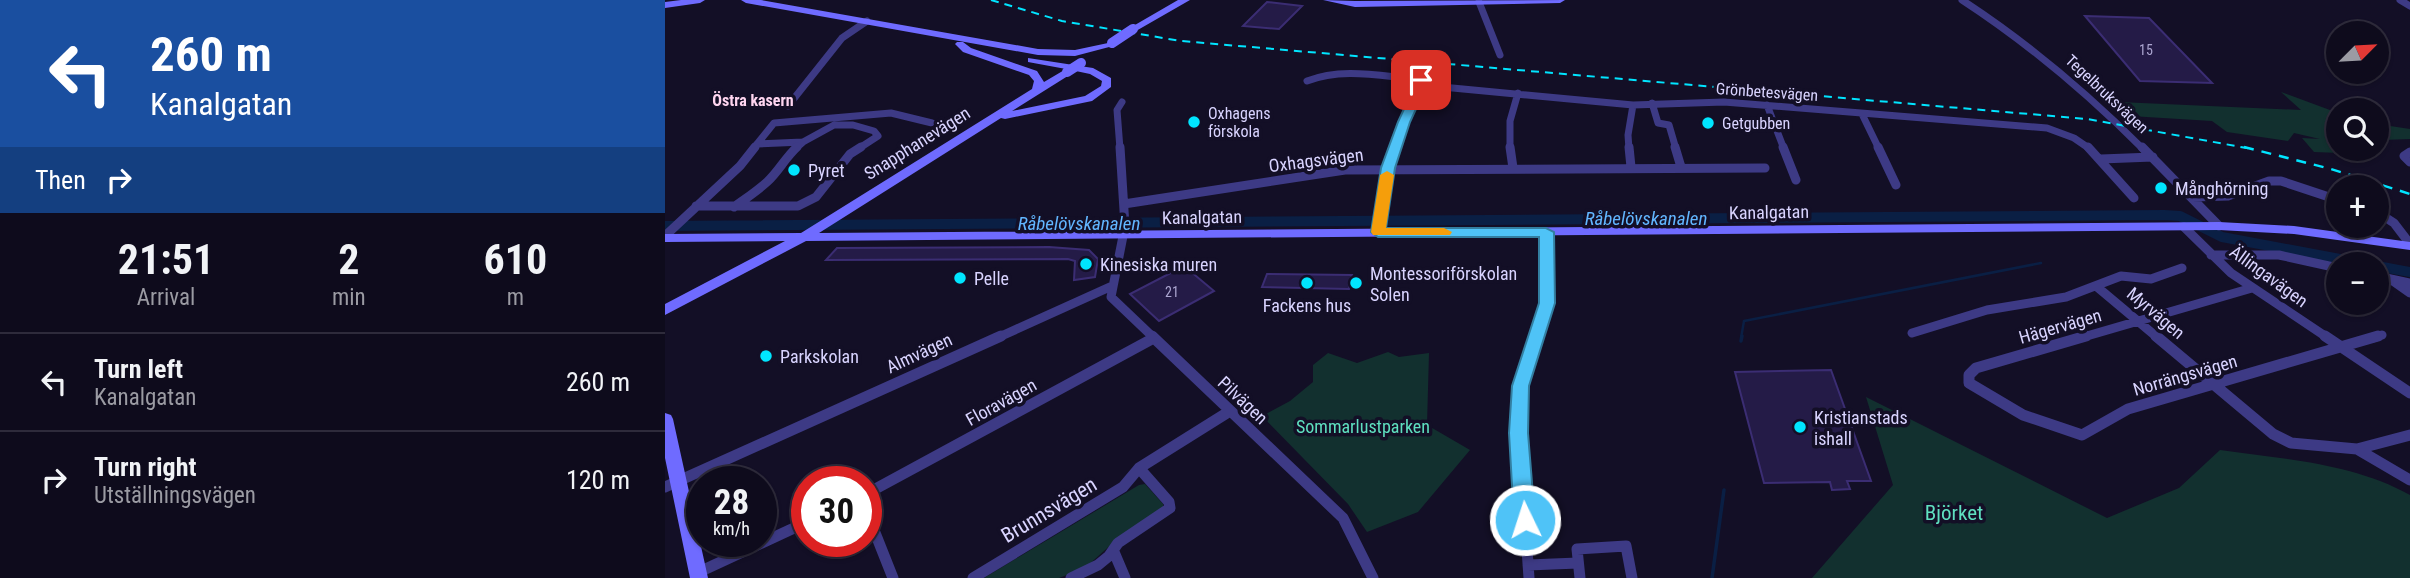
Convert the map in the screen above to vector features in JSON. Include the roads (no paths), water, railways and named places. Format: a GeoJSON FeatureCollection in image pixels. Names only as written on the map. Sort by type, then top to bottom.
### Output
{"type":"FeatureCollection","features":[{"type":"Feature","properties":{"kind":"street"},"geometry":{"type":"LineString","coordinates":[[665,5],[699,0]]}},
{"type":"Feature","properties":{"kind":"street"},"geometry":{"type":"LineString","coordinates":[[746,0],[921,31],[988,50],[1093,71],[1107,80],[1102,92],[1071,102],[990,120]]}},
{"type":"Feature","properties":{"kind":"street","name":"Snapphanevägen"},"geometry":{"type":"LineString","coordinates":[[665,310],[747,269],[822,226],[1133,29],[1185,0]]}},
{"type":"Feature","properties":{"kind":"street"},"geometry":{"type":"LineString","coordinates":[[1328,0],[1355,4],[1560,0]]}},
{"type":"Feature","properties":{"kind":"street","name":"Tegelbruksvägen"},"geometry":{"type":"LineString","coordinates":[[1962,0],[2011,31],[2056,65],[2120,123],[2193,197],[2214,226]]}},
{"type":"Feature","properties":{"kind":"street"},"geometry":{"type":"LineString","coordinates":[[2400,0],[2410,6]]}},
{"type":"Feature","properties":{"kind":"street"},"geometry":{"type":"LineString","coordinates":[[1479,2],[1500,55]]}},
{"type":"Feature","properties":{"kind":"street"},"geometry":{"type":"LineString","coordinates":[[788,106],[842,38],[866,21]]}},
{"type":"Feature","properties":{"kind":"street"},"geometry":{"type":"LineString","coordinates":[[965,42],[1048,53],[1083,52],[1110,44]]}},
{"type":"Feature","properties":{"kind":"street"},"geometry":{"type":"LineString","coordinates":[[965,42],[967,50],[1033,73],[1039,81],[1037,90]]}},
{"type":"Feature","properties":{"kind":"street"},"geometry":{"type":"LineString","coordinates":[[1067,72],[1052,93],[1055,98],[1071,102]]}},
{"type":"Feature","properties":{"kind":"street","name":"Grönbetesvägen"},"geometry":{"type":"LineString","coordinates":[[1307,81],[1334,74],[1416,79],[1421,80],[1421,85],[1633,105],[1724,102],[2056,130],[2076,137],[2101,159],[2134,198]]}},
{"type":"Feature","properties":{"kind":"street"},"geometry":{"type":"LineString","coordinates":[[1380,224],[1388,168],[1404,122],[1421,85]]}},
{"type":"Feature","properties":{"kind":"street"},"geometry":{"type":"LineString","coordinates":[[1513,168],[1508,147],[1508,131],[1518,93]]}},
{"type":"Feature","properties":{"kind":"street"},"geometry":{"type":"LineString","coordinates":[[1111,286],[1125,227],[1117,110],[1122,102]]}},
{"type":"Feature","properties":{"kind":"street"},"geometry":{"type":"LineString","coordinates":[[1652,103],[1658,123],[1669,125],[1681,167]]}},
{"type":"Feature","properties":{"kind":"street"},"geometry":{"type":"LineString","coordinates":[[1631,167],[1628,135],[1633,105]]}},
{"type":"Feature","properties":{"kind":"street"},"geometry":{"type":"LineString","coordinates":[[1767,105],[1796,180]]}},
{"type":"Feature","properties":{"kind":"street"},"geometry":{"type":"LineString","coordinates":[[667,234],[740,166],[774,123],[891,113],[932,123]]}},
{"type":"Feature","properties":{"kind":"street"},"geometry":{"type":"LineString","coordinates":[[1862,114],[1896,185]]}},
{"type":"Feature","properties":{"kind":"street"},"geometry":{"type":"LineString","coordinates":[[696,206],[734,207],[798,206],[816,197],[850,154],[878,136],[874,131],[853,125],[835,125],[803,142],[783,160],[782,166],[767,183],[734,207]]}},
{"type":"Feature","properties":{"kind":"street"},"geometry":{"type":"LineString","coordinates":[[757,144],[803,142]]}},
{"type":"Feature","properties":{"kind":"street"},"geometry":{"type":"LineString","coordinates":[[2410,152],[2404,156],[2410,162]]}},
{"type":"Feature","properties":{"kind":"street"},"geometry":{"type":"LineString","coordinates":[[2101,159],[2153,157]]}},
{"type":"Feature","properties":{"kind":"street","name":"Oxhagsvägen"},"geometry":{"type":"LineString","coordinates":[[1124,204],[1345,170],[1765,168]]}},
{"type":"Feature","properties":{"kind":"street"},"geometry":{"type":"LineString","coordinates":[[2193,197],[2228,196],[2269,181],[2281,181],[2326,196]]}},
{"type":"Feature","properties":{"kind":"street"},"geometry":{"type":"LineString","coordinates":[[2389,220],[2410,245]]}},
{"type":"Feature","properties":{"kind":"street","name":"Kanalgatan"},"geometry":{"type":"LineString","coordinates":[[667,234],[749,237],[1125,227],[1380,224],[1546,232],[2214,226],[2294,230],[2410,245]]}},
{"type":"Feature","properties":{"kind":"street","name":"Ällingavägen"},"geometry":{"type":"LineString","coordinates":[[2189,226],[2211,255],[2252,288],[2410,393]]}},
{"type":"Feature","properties":{"kind":"street"},"geometry":{"type":"LineString","coordinates":[[1546,232],[1547,303],[1521,386],[1519,433],[1528,572],[1578,564]]}},
{"type":"Feature","properties":{"kind":"street"},"geometry":{"type":"LineString","coordinates":[[747,269],[765,248],[759,241],[749,237]]}},
{"type":"Feature","properties":{"kind":"street"},"geometry":{"type":"LineString","coordinates":[[2211,255],[2279,255],[2326,265]]}},
{"type":"Feature","properties":{"kind":"street"},"geometry":{"type":"LineString","coordinates":[[1912,333],[1987,310],[2066,297],[2121,276],[2160,278],[2182,268]]}},
{"type":"Feature","properties":{"kind":"street"},"geometry":{"type":"LineString","coordinates":[[2389,278],[2410,283]]}},
{"type":"Feature","properties":{"kind":"street"},"geometry":{"type":"LineString","coordinates":[[2389,278],[2410,293]]}},
{"type":"Feature","properties":{"kind":"street","name":"Pilvägen"},"geometry":{"type":"LineString","coordinates":[[1111,286],[1111,297],[1343,518],[1373,578]]}},
{"type":"Feature","properties":{"kind":"street","name":"Almvägen"},"geometry":{"type":"LineString","coordinates":[[672,485],[1111,286]]}},
{"type":"Feature","properties":{"kind":"street","name":"Myrvägen"},"geometry":{"type":"LineString","coordinates":[[2096,286],[2273,434],[2291,443],[2357,449],[2410,480]]}},
{"type":"Feature","properties":{"kind":"street","name":"Hägervägen"},"geometry":{"type":"LineString","coordinates":[[1969,383],[1969,375],[1976,368],[2252,288]]}},
{"type":"Feature","properties":{"kind":"street","name":"Norrängsvägen"},"geometry":{"type":"LineString","coordinates":[[1969,383],[1984,396],[2064,431],[2082,435],[2127,409],[2214,386],[2382,335]]}},
{"type":"Feature","properties":{"kind":"street","name":"Floravägen"},"geometry":{"type":"LineString","coordinates":[[882,485],[1152,338]]}},
{"type":"Feature","properties":{"kind":"street","name":"Brunnsvägen"},"geometry":{"type":"LineString","coordinates":[[973,578],[1123,487],[1139,468],[1230,411]]}},
{"type":"Feature","properties":{"kind":"street"},"geometry":{"type":"LineString","coordinates":[[665,419],[672,485],[698,576],[791,530]]}},
{"type":"Feature","properties":{"kind":"street"},"geometry":{"type":"LineString","coordinates":[[2357,449],[2410,435]]}},
{"type":"Feature","properties":{"kind":"street"},"geometry":{"type":"LineString","coordinates":[[1071,578],[1100,566],[1114,552],[1118,543],[1170,508],[1169,502],[1139,468]]}},
{"type":"Feature","properties":{"kind":"street"},"geometry":{"type":"LineString","coordinates":[[1580,578],[1577,549],[1626,546],[1632,578]]}},
{"type":"Feature","properties":{"kind":"street"},"geometry":{"type":"LineString","coordinates":[[882,550],[893,578]]}},
{"type":"Feature","properties":{"kind":"street"},"geometry":{"type":"LineString","coordinates":[[1114,552],[1125,578]]}},
{"type":"Feature","properties":{"kind":"waterway","name":"Råbelövskanalen"},"geometry":{"type":"LineString","coordinates":[[665,226],[2164,215],[2180,216],[2222,237],[2326,256]]}},
{"type":"Feature","properties":{"kind":"waterway"},"geometry":{"type":"LineString","coordinates":[[1741,338],[1744,321],[2041,263]]}},
{"type":"Feature","properties":{"kind":"waterway","name":"Råbelövskanalen"},"geometry":{"type":"LineString","coordinates":[[2389,268],[2410,272]]}},
{"type":"Feature","properties":{"kind":"waterway"},"geometry":{"type":"LineString","coordinates":[[1741,341],[1742,336]]}},
{"type":"Feature","properties":{"kind":"waterway"},"geometry":{"type":"LineString","coordinates":[[1712,578],[1724,490]]}},
{"type":"Feature","properties":{"kind":"railway"},"geometry":{"type":"LineString","coordinates":[[991,0],[1062,21],[1181,41],[2087,119],[2252,149]]}},
{"type":"Feature","properties":{"kind":"railway"},"geometry":{"type":"LineString","coordinates":[[2244,147],[2252,149]]}},
{"type":"Feature","properties":{"kind":"railway"},"geometry":{"type":"LineString","coordinates":[[2252,149],[2331,169],[2410,194]]}},
{"type":"Feature","properties":{"kind":"place","name":"Oxhagens förskola"},"geometry":{"type":"Point","coordinates":[1194,122]}},
{"type":"Feature","properties":{"kind":"place","name":"Getgubben"},"geometry":{"type":"Point","coordinates":[1708,123]}},
{"type":"Feature","properties":{"kind":"place","name":"Pyret"},"geometry":{"type":"Point","coordinates":[794,170]}},
{"type":"Feature","properties":{"kind":"place","name":"Månghörning"},"geometry":{"type":"Point","coordinates":[2161,188]}},
{"type":"Feature","properties":{"kind":"place","name":"Kinesiska muren"},"geometry":{"type":"Point","coordinates":[1086,264]}},
{"type":"Feature","properties":{"kind":"place","name":"Pelle"},"geometry":{"type":"Point","coordinates":[960,278]}},
{"type":"Feature","properties":{"kind":"place","name":"Fackens hus"},"geometry":{"type":"Point","coordinates":[1307,283]}},
{"type":"Feature","properties":{"kind":"place","name":"Montessoriförskolan Solen"},"geometry":{"type":"Point","coordinates":[1356,283]}},
{"type":"Feature","properties":{"kind":"place","name":"Parkskolan"},"geometry":{"type":"Point","coordinates":[766,356]}},
{"type":"Feature","properties":{"kind":"place","name":"Kristianstads ishall"},"geometry":{"type":"Point","coordinates":[1800,427]}},
{"type":"Feature","properties":{"kind":"district","name":"Östra kasern"},"geometry":{"type":"Point","coordinates":[753,100]}},
{"type":"Feature","properties":{"kind":"park label","name":"Sommarlustparken"},"geometry":{"type":"Point","coordinates":[1363,426]}},
{"type":"Feature","properties":{"kind":"park label","name":"Björket"},"geometry":{"type":"Point","coordinates":[1954,513]}}]}
